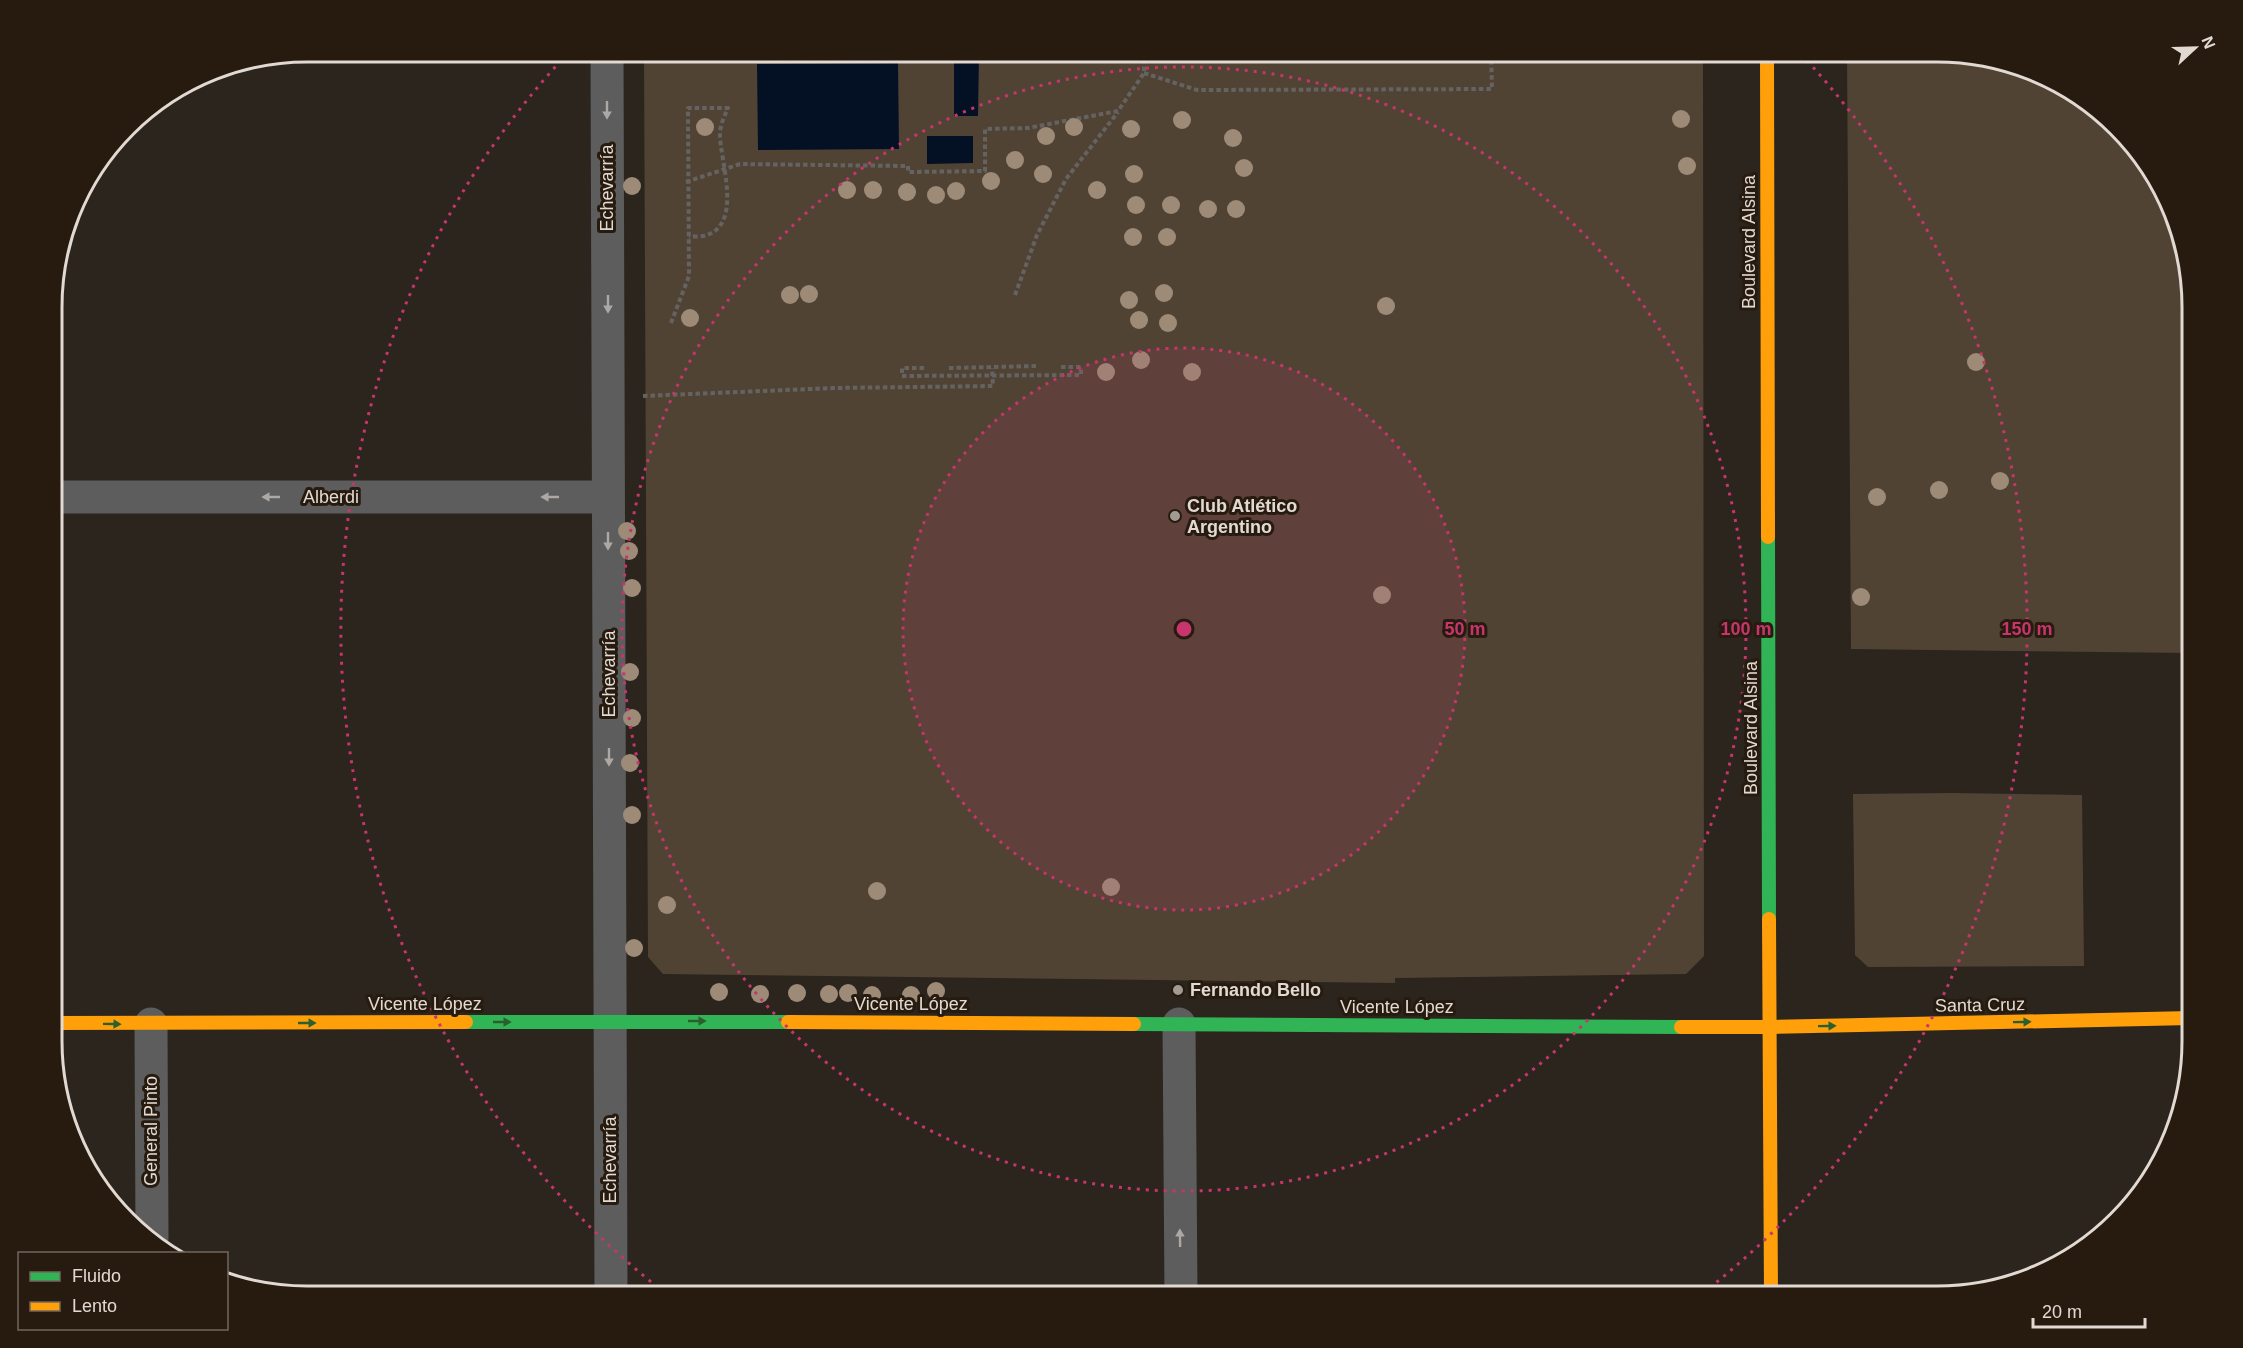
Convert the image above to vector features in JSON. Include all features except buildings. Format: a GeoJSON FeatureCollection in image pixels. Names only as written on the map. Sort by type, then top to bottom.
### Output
{"type":"FeatureCollection","features":[{"type":"Feature","properties":{"kind":"street","name":"Echevarría"},"geometry":{"type":"LineString","coordinates":[[607,62],[611,1286]]}},
{"type":"Feature","properties":{"kind":"street","name":"Boulevard Alsina"},"geometry":{"type":"LineString","coordinates":[[1767,62],[1771,1286]]}},
{"type":"Feature","properties":{"kind":"street","name":"Alberdi"},"geometry":{"type":"LineString","coordinates":[[62,497],[608,497]]}},
{"type":"Feature","properties":{"kind":"street","name":"Santa Cruz"},"geometry":{"type":"LineString","coordinates":[[1769,1027],[2182,1018]]}},
{"type":"Feature","properties":{"kind":"street","name":"Vicente López"},"geometry":{"type":"LineString","coordinates":[[62,1023],[610,1021],[1769,1027]]}},
{"type":"Feature","properties":{"kind":"street","name":"General Pinto"},"geometry":{"type":"LineString","coordinates":[[151,1024],[152,1232]]}},
{"type":"Feature","properties":{"kind":"street"},"geometry":{"type":"LineString","coordinates":[[1179,1024],[1181,1286]]}},
{"type":"Feature","properties":{"kind":"path"},"geometry":{"type":"LineString","coordinates":[[1015,295],[1037,235],[1066,179],[1144,73],[1144,62]]}},
{"type":"Feature","properties":{"kind":"path"},"geometry":{"type":"LineString","coordinates":[[1144,73],[1197,90],[1492,88],[1491,62]]}},
{"type":"Feature","properties":{"kind":"path"},"geometry":{"type":"LineString","coordinates":[[671,323],[689,276],[688,108],[728,108],[721,122],[720,136],[728,195],[725,212],[720,226],[708,235],[689,237]]}},
{"type":"Feature","properties":{"kind":"path"},"geometry":{"type":"LineString","coordinates":[[688,182],[740,164],[908,166],[908,172],[985,171],[985,129],[1028,128],[1118,111]]}},
{"type":"Feature","properties":{"kind":"path"},"geometry":{"type":"LineString","coordinates":[[949,368],[1037,366]]}},
{"type":"Feature","properties":{"kind":"path"},"geometry":{"type":"LineString","coordinates":[[924,368],[902,368],[902,376],[1080,375],[1081,367],[1060,367]]}},
{"type":"Feature","properties":{"kind":"path"},"geometry":{"type":"LineString","coordinates":[[647,396],[834,388],[993,386],[992,368]]}},
{"type":"Feature","properties":{"kind":"shaded area","name":"Club Atlético Argentino"},"geometry":{"type":"Polygon","coordinates":[[[644,62],[1703,62],[1704,956],[1686,974],[1395,978],[1395,983],[663,974],[648,957],[644,62]]]}},
{"type":"Feature","properties":{"kind":"shaded area"},"geometry":{"type":"Polygon","coordinates":[[[1847,62],[1953,62],[1984,66],[2030,80],[2059,94],[2086,112],[2110,133],[2131,157],[2149,184],[2163,213],[2177,259],[2182,306],[2182,653],[1851,649],[1847,62]]]}},
{"type":"Feature","properties":{"kind":"shaded area"},"geometry":{"type":"Polygon","coordinates":[[[1853,794],[2082,795],[2084,966],[1868,967],[1855,955],[1853,794]]]}},
{"type":"Feature","properties":{"kind":"water"},"geometry":{"type":"Polygon","coordinates":[[[954,62],[979,62],[978,116],[954,116],[954,62]]]}},
{"type":"Feature","properties":{"kind":"water"},"geometry":{"type":"Polygon","coordinates":[[[898,63],[899,149],[758,150],[757,64],[898,63]]]}},
{"type":"Feature","properties":{"kind":"water"},"geometry":{"type":"Polygon","coordinates":[[[927,136],[973,136],[973,163],[927,164],[927,136]]]}},
{"type":"Feature","properties":{"kind":"traffic: fast"},"geometry":{"type":"LineString","coordinates":[[1768,537],[1769,919]]}},
{"type":"Feature","properties":{"kind":"traffic: fast"},"geometry":{"type":"LineString","coordinates":[[466,1022],[788,1022]]}},
{"type":"Feature","properties":{"kind":"traffic: fast"},"geometry":{"type":"LineString","coordinates":[[1134,1024],[1681,1027]]}},
{"type":"Feature","properties":{"kind":"traffic: slow"},"geometry":{"type":"LineString","coordinates":[[1767,62],[1768,537]]}},
{"type":"Feature","properties":{"kind":"traffic: slow"},"geometry":{"type":"LineString","coordinates":[[1769,919],[1771,1286]]}},
{"type":"Feature","properties":{"kind":"traffic: slow"},"geometry":{"type":"LineString","coordinates":[[1681,1027],[2182,1018]]}},
{"type":"Feature","properties":{"kind":"traffic: slow"},"geometry":{"type":"LineString","coordinates":[[62,1023],[466,1022]]}},
{"type":"Feature","properties":{"kind":"traffic: slow"},"geometry":{"type":"LineString","coordinates":[[788,1022],[1134,1024]]}},
{"type":"Feature","properties":{"kind":"place","name":"Club Atlético Argentino"},"geometry":{"type":"Point","coordinates":[1175,516]}},
{"type":"Feature","properties":{"kind":"place","name":"Fernando Bello"},"geometry":{"type":"Point","coordinates":[1178,990]}}]}
